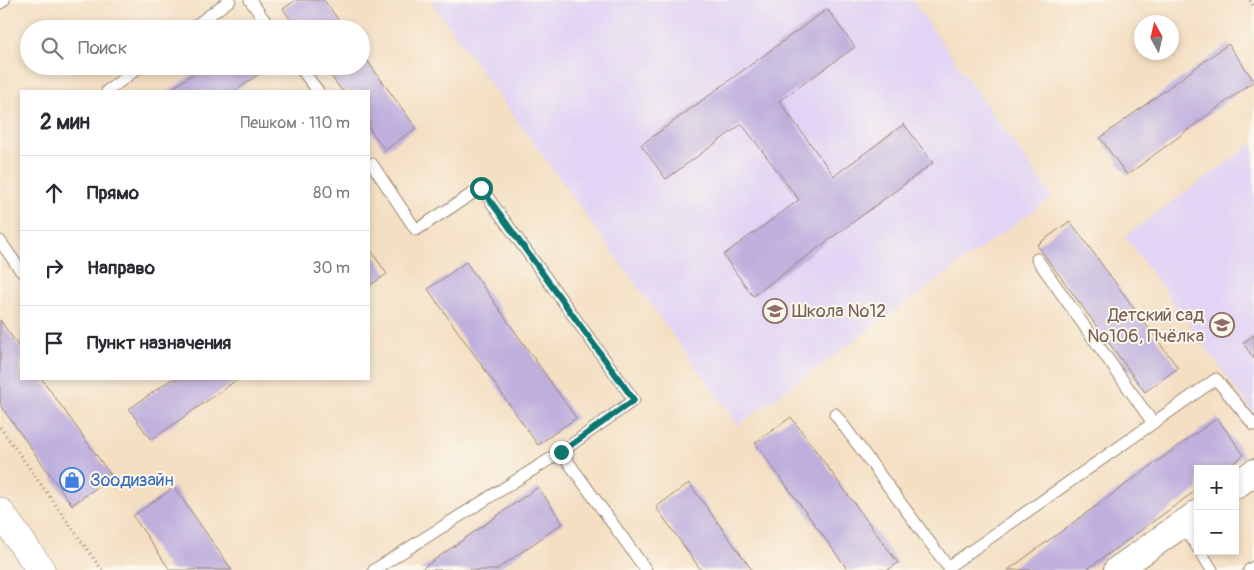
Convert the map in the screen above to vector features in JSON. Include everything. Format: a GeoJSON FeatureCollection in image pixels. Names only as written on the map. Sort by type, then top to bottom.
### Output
{"type":"FeatureCollection","features":[{"type":"Feature","properties":{"kind":"main road"},"geometry":{"type":"LineString","coordinates":[[0,512],[41,570]]}},
{"type":"Feature","properties":{"kind":"main road"},"geometry":{"type":"LineString","coordinates":[[0,543],[19,570]]}},
{"type":"Feature","properties":{"kind":"street"},"geometry":{"type":"LineString","coordinates":[[1239,483],[1254,472]]}},
{"type":"Feature","properties":{"kind":"street"},"geometry":{"type":"LineString","coordinates":[[1117,570],[1190,519]]}},
{"type":"Feature","properties":{"kind":"lane"},"geometry":{"type":"LineString","coordinates":[[0,3],[4,0]]}},
{"type":"Feature","properties":{"kind":"lane"},"geometry":{"type":"LineString","coordinates":[[203,20],[230,0]]}},
{"type":"Feature","properties":{"kind":"lane"},"geometry":{"type":"LineString","coordinates":[[250,0],[264,20]]}},
{"type":"Feature","properties":{"kind":"lane"},"geometry":{"type":"LineString","coordinates":[[108,90],[129,75]]}},
{"type":"Feature","properties":{"kind":"lane"},"geometry":{"type":"LineString","coordinates":[[306,75],[317,90]]}},
{"type":"Feature","properties":{"kind":"lane"},"geometry":{"type":"LineString","coordinates":[[370,164],[416,230],[481,188],[634,400],[561,452],[374,570]]}},
{"type":"Feature","properties":{"kind":"lane"},"geometry":{"type":"LineString","coordinates":[[0,242],[20,270]]}},
{"type":"Feature","properties":{"kind":"lane"},"geometry":{"type":"LineString","coordinates":[[1037,259],[1153,423]]}},
{"type":"Feature","properties":{"kind":"lane"},"geometry":{"type":"LineString","coordinates":[[834,414],[948,567],[1216,379],[1254,425]]}},
{"type":"Feature","properties":{"kind":"lane"},"geometry":{"type":"LineString","coordinates":[[561,452],[646,570]]}},
{"type":"Feature","properties":{"kind":"lane"},"geometry":{"type":"LineString","coordinates":[[1190,519],[1194,533]]}},
{"type":"Feature","properties":{"kind":"lane"},"geometry":{"type":"LineString","coordinates":[[1202,555],[1212,570]]}},
{"type":"Feature","properties":{"kind":"lane"},"geometry":{"type":"LineString","coordinates":[[1249,570],[1254,567]]}},
{"type":"Feature","properties":{"kind":"path"},"geometry":{"type":"LineString","coordinates":[[1250,0],[1254,6]]}},
{"type":"Feature","properties":{"kind":"path"},"geometry":{"type":"LineString","coordinates":[[0,427],[102,570]]}},
{"type":"Feature","properties":{"kind":"shaded area","name":"Школа №12"},"geometry":{"type":"Polygon","coordinates":[[[430,0],[912,0],[1052,197],[738,425],[430,0]]]}},
{"type":"Feature","properties":{"kind":"shaded area","name":"Детский сад №106, Пчёлка"},"geometry":{"type":"Polygon","coordinates":[[[1254,143],[1254,414],[1125,236],[1254,143]]]}},
{"type":"Feature","properties":{"kind":"building"},"geometry":{"type":"Polygon","coordinates":[[[296,0],[324,0],[338,20],[291,20],[283,9],[296,0]]]}},
{"type":"Feature","properties":{"kind":"building"},"geometry":{"type":"Polygon","coordinates":[[[827,9],[855,47],[779,101],[834,176],[904,124],[933,163],[753,296],[723,255],[799,200],[742,124],[666,179],[641,145],[827,9]]]}},
{"type":"Feature","properties":{"kind":"building"},"geometry":{"type":"Polygon","coordinates":[[[1228,44],[1254,81],[1127,175],[1100,138],[1228,44]]]}},
{"type":"Feature","properties":{"kind":"building"},"geometry":{"type":"Polygon","coordinates":[[[370,64],[416,128],[385,150],[370,129],[370,90],[341,90],[330,75],[370,75],[370,64]]]}},
{"type":"Feature","properties":{"kind":"building"},"geometry":{"type":"Polygon","coordinates":[[[191,75],[257,75],[236,90],[170,90],[191,75]]]}},
{"type":"Feature","properties":{"kind":"building"},"geometry":{"type":"Polygon","coordinates":[[[1070,221],[1178,368],[1145,392],[1037,245],[1070,221]]]}},
{"type":"Feature","properties":{"kind":"building"},"geometry":{"type":"Polygon","coordinates":[[[370,249],[387,274],[370,285],[370,249]]]}},
{"type":"Feature","properties":{"kind":"building"},"geometry":{"type":"Polygon","coordinates":[[[466,262],[576,418],[538,445],[428,289],[466,262]]]}},
{"type":"Feature","properties":{"kind":"building"},"geometry":{"type":"Polygon","coordinates":[[[0,320],[20,349],[20,380],[43,380],[112,477],[72,505],[0,405],[0,320]]]}},
{"type":"Feature","properties":{"kind":"building"},"geometry":{"type":"Polygon","coordinates":[[[1254,335],[1254,359],[1243,343],[1254,335]]]}},
{"type":"Feature","properties":{"kind":"building"},"geometry":{"type":"Polygon","coordinates":[[[171,380],[237,380],[151,440],[129,409],[171,380]]]}},
{"type":"Feature","properties":{"kind":"building"},"geometry":{"type":"Polygon","coordinates":[[[791,417],[898,563],[888,570],[848,570],[755,443],[791,417]]]}},
{"type":"Feature","properties":{"kind":"building"},"geometry":{"type":"Polygon","coordinates":[[[1217,418],[1244,455],[1231,465],[1194,465],[1194,492],[1086,570],[1008,570],[1217,418]]]}},
{"type":"Feature","properties":{"kind":"building"},"geometry":{"type":"Polygon","coordinates":[[[689,483],[752,570],[701,570],[656,507],[689,483]]]}},
{"type":"Feature","properties":{"kind":"building"},"geometry":{"type":"Polygon","coordinates":[[[174,487],[232,570],[170,570],[133,516],[174,487]]]}},
{"type":"Feature","properties":{"kind":"building"},"geometry":{"type":"Polygon","coordinates":[[[538,487],[563,523],[496,570],[420,570],[538,487]]]}},
{"type":"Feature","properties":{"kind":"place","name":"Школа №12"},"geometry":{"type":"Point","coordinates":[775,311]}},
{"type":"Feature","properties":{"kind":"place","name":"Детский сад №106, Пчёлка"},"geometry":{"type":"Point","coordinates":[1222,325]}},
{"type":"Feature","properties":{"kind":"place","name":"Зоодизайн"},"geometry":{"type":"Point","coordinates":[72,480]}},
{"type":"Feature","properties":{"kind":"route"},"geometry":{"type":"LineString","coordinates":[[481,188],[634,400],[561,452]]}}]}
